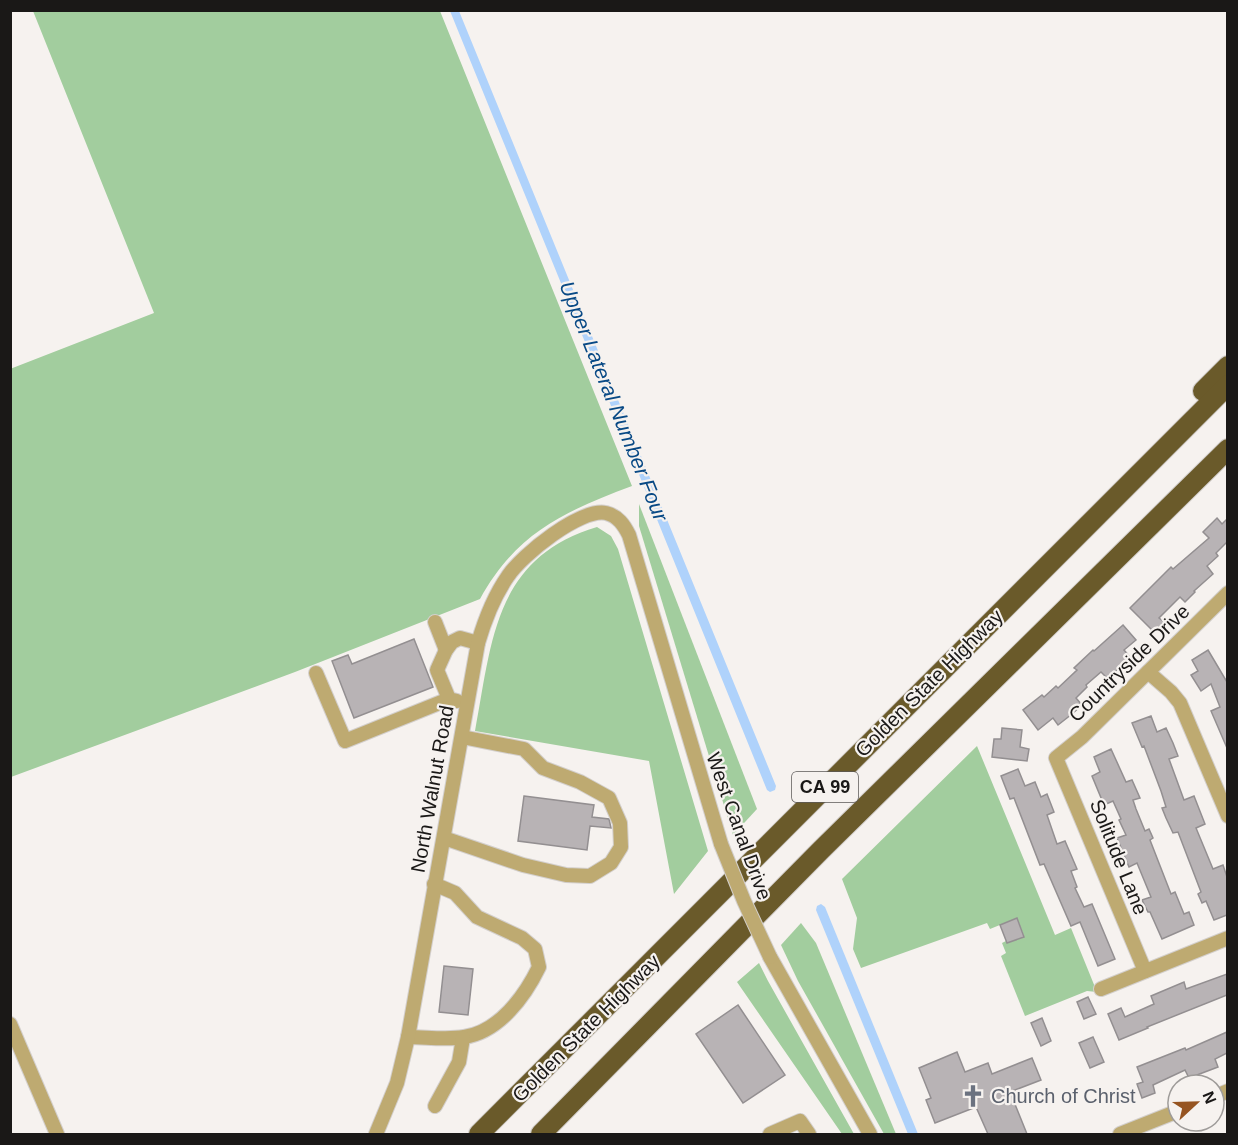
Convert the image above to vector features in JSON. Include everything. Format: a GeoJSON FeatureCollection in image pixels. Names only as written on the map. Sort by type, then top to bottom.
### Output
{"type":"FeatureCollection","features":[{"type":"Feature","properties":{"kind":"highway"},"geometry":{"type":"LineString","coordinates":[[1172,441],[1184,411],[1227,366]]}},
{"type":"Feature","properties":{"kind":"highway","name":"Golden State Highway"},"geometry":{"type":"LineString","coordinates":[[479,1134],[1227,385]]}},
{"type":"Feature","properties":{"kind":"highway","name":"CA 99"},"geometry":{"type":"LineString","coordinates":[[541,1134],[830,842],[1227,449]]}},
{"type":"Feature","properties":{"kind":"street","name":"North Walnut Road"},"geometry":{"type":"LineString","coordinates":[[376,1134],[396,1083],[408,1037],[478,643],[497,592],[523,558],[552,534],[596,514],[604,513],[612,516]]}},
{"type":"Feature","properties":{"kind":"street","name":"West Canal Drive"},"geometry":{"type":"LineString","coordinates":[[612,516],[624,525],[629,535],[721,844],[744,901],[770,957],[870,1134]]}},
{"type":"Feature","properties":{"kind":"street","name":"Countryside Drive"},"geometry":{"type":"LineString","coordinates":[[1056,758],[1082,737],[1227,593]]}},
{"type":"Feature","properties":{"kind":"street"},"geometry":{"type":"LineString","coordinates":[[435,622],[446,650]]}},
{"type":"Feature","properties":{"kind":"street"},"geometry":{"type":"LineString","coordinates":[[449,699],[437,670],[446,650],[452,642],[460,638],[478,643]]}},
{"type":"Feature","properties":{"kind":"street"},"geometry":{"type":"LineString","coordinates":[[1148,672],[1180,703],[1227,816]]}},
{"type":"Feature","properties":{"kind":"street"},"geometry":{"type":"LineString","coordinates":[[316,674],[345,741],[449,699],[468,704]]}},
{"type":"Feature","properties":{"kind":"street"},"geometry":{"type":"LineString","coordinates":[[444,838],[523,865],[566,875],[590,876],[611,863],[621,847],[620,823],[609,798],[580,782],[543,768],[524,749],[462,737]]}},
{"type":"Feature","properties":{"kind":"street","name":"Solitude Lane"},"geometry":{"type":"LineString","coordinates":[[1056,758],[1144,972]]}},
{"type":"Feature","properties":{"kind":"street"},"geometry":{"type":"LineString","coordinates":[[408,1037],[463,1038],[483,1032],[499,1021],[531,984],[539,967],[535,950],[522,938],[477,917],[455,893],[434,884]]}},
{"type":"Feature","properties":{"kind":"street"},"geometry":{"type":"LineString","coordinates":[[1101,989],[1227,938]]}},
{"type":"Feature","properties":{"kind":"street"},"geometry":{"type":"LineString","coordinates":[[10,1024],[57,1134]]}},
{"type":"Feature","properties":{"kind":"street"},"geometry":{"type":"LineString","coordinates":[[435,1106],[459,1062],[463,1038]]}},
{"type":"Feature","properties":{"kind":"street"},"geometry":{"type":"LineString","coordinates":[[1120,1134],[1166,1116]]}},
{"type":"Feature","properties":{"kind":"street"},"geometry":{"type":"LineString","coordinates":[[770,1134],[800,1121],[809,1134]]}},
{"type":"Feature","properties":{"kind":"green space"},"geometry":{"type":"Polygon","coordinates":[[[33,11],[440,11],[632,486],[585,505],[544,527],[510,557],[494,576],[480,599],[295,672],[11,777],[10,369],[154,313],[33,11]]]}},
{"type":"Feature","properties":{"kind":"green space"},"geometry":{"type":"Polygon","coordinates":[[[639,504],[757,809],[733,835],[639,526],[639,504]]]}},
{"type":"Feature","properties":{"kind":"green space"},"geometry":{"type":"Polygon","coordinates":[[[597,527],[611,536],[618,549],[708,851],[674,894],[649,761],[475,731],[494,635],[504,607],[518,581],[537,559],[563,541],[597,527]]]}},
{"type":"Feature","properties":{"kind":"green space"},"geometry":{"type":"Polygon","coordinates":[[[977,746],[1055,935],[1071,928],[1097,992],[1087,991],[1025,1016],[1001,956],[1006,953],[1002,943],[1024,936],[1017,918],[990,929],[987,923],[861,968],[853,949],[857,918],[842,879],[977,746]]]}},
{"type":"Feature","properties":{"kind":"green space"},"geometry":{"type":"Polygon","coordinates":[[[801,923],[816,943],[896,1134],[884,1134],[798,981],[781,945],[801,923]]]}},
{"type":"Feature","properties":{"kind":"green space"},"geometry":{"type":"Polygon","coordinates":[[[759,963],[854,1134],[842,1134],[737,982],[759,963]]]}},
{"type":"Feature","properties":{"kind":"water","name":"Upper Lateral Number Four"},"geometry":{"type":"Polygon","coordinates":[[[450,11],[459,11],[776,786],[775,790],[770,792],[767,790],[656,517],[653,515],[649,499],[450,11]]]}},
{"type":"Feature","properties":{"kind":"water"},"geometry":{"type":"Polygon","coordinates":[[[821,904],[825,907],[918,1134],[908,1134],[816,910],[821,904]]]}},
{"type":"Feature","properties":{"kind":"building"},"geometry":{"type":"Polygon","coordinates":[[[1217,518],[1222,524],[1227,519],[1227,542],[1216,553],[1218,556],[1207,566],[1213,574],[1185,602],[1180,597],[1159,618],[1164,622],[1154,632],[1130,608],[1171,567],[1173,569],[1209,538],[1203,532],[1217,518]]]}},
{"type":"Feature","properties":{"kind":"building"},"geometry":{"type":"Polygon","coordinates":[[[1123,625],[1136,640],[1124,650],[1130,657],[1108,679],[1101,672],[1086,685],[1087,687],[1076,698],[1082,705],[1072,714],[1058,725],[1053,718],[1038,730],[1023,710],[1042,695],[1044,697],[1056,686],[1058,688],[1077,670],[1074,668],[1123,625]]]}},
{"type":"Feature","properties":{"kind":"building"},"geometry":{"type":"Polygon","coordinates":[[[414,639],[433,687],[354,718],[332,661],[348,655],[352,664],[414,639]]]}},
{"type":"Feature","properties":{"kind":"building"},"geometry":{"type":"Polygon","coordinates":[[[1208,650],[1227,682],[1227,748],[1211,711],[1220,707],[1211,684],[1201,691],[1191,675],[1198,671],[1192,660],[1208,650]]]}},
{"type":"Feature","properties":{"kind":"building"},"geometry":{"type":"Polygon","coordinates":[[[1151,716],[1157,732],[1166,728],[1173,743],[1178,756],[1169,759],[1184,800],[1194,796],[1205,824],[1196,828],[1213,869],[1223,865],[1227,877],[1227,915],[1214,920],[1206,901],[1202,903],[1198,894],[1201,892],[1178,832],[1173,833],[1166,818],[1162,808],[1166,807],[1161,791],[1144,746],[1142,747],[1132,723],[1151,716]]]}},
{"type":"Feature","properties":{"kind":"building"},"geometry":{"type":"Polygon","coordinates":[[[1002,728],[1022,730],[1020,747],[1029,749],[1027,761],[992,757],[994,739],[1001,739],[1002,728]]]}},
{"type":"Feature","properties":{"kind":"building"},"geometry":{"type":"Polygon","coordinates":[[[1111,749],[1126,782],[1132,780],[1140,798],[1133,800],[1145,831],[1149,829],[1153,838],[1150,840],[1171,894],[1175,892],[1184,914],[1189,912],[1194,925],[1162,939],[1142,900],[1151,897],[1137,863],[1129,867],[1117,838],[1126,835],[1119,820],[1121,819],[1113,801],[1104,805],[1092,776],[1100,772],[1094,757],[1111,749]]]}},
{"type":"Feature","properties":{"kind":"building"},"geometry":{"type":"Polygon","coordinates":[[[1018,769],[1025,786],[1035,782],[1041,797],[1047,794],[1054,812],[1047,815],[1057,844],[1065,841],[1077,869],[1071,871],[1077,887],[1075,888],[1084,907],[1092,904],[1115,959],[1098,966],[1080,922],[1071,926],[1044,864],[1040,865],[1014,798],[1010,799],[1001,776],[1018,769]]]}},
{"type":"Feature","properties":{"kind":"building"},"geometry":{"type":"Polygon","coordinates":[[[524,796],[594,805],[592,817],[609,819],[611,828],[590,826],[587,850],[518,841],[524,796]]]}},
{"type":"Feature","properties":{"kind":"building"},"geometry":{"type":"Polygon","coordinates":[[[1017,918],[1024,937],[1007,943],[1000,925],[1017,918]]]}},
{"type":"Feature","properties":{"kind":"building"},"geometry":{"type":"Polygon","coordinates":[[[444,966],[473,969],[468,1015],[439,1012],[444,966]]]}},
{"type":"Feature","properties":{"kind":"building"},"geometry":{"type":"Polygon","coordinates":[[[1227,974],[1227,995],[1119,1040],[1108,1014],[1121,1008],[1125,1017],[1154,1004],[1151,996],[1184,982],[1186,989],[1227,974]]]}},
{"type":"Feature","properties":{"kind":"building"},"geometry":{"type":"Polygon","coordinates":[[[1088,997],[1096,1014],[1084,1019],[1077,1002],[1088,997]]]}},
{"type":"Feature","properties":{"kind":"building"},"geometry":{"type":"Polygon","coordinates":[[[738,1005],[785,1075],[743,1103],[696,1034],[738,1005]]]}},
{"type":"Feature","properties":{"kind":"building"},"geometry":{"type":"Polygon","coordinates":[[[1042,1018],[1051,1041],[1041,1046],[1031,1023],[1042,1018]]]}},
{"type":"Feature","properties":{"kind":"building"},"geometry":{"type":"Polygon","coordinates":[[[1227,1032],[1227,1053],[1215,1059],[1218,1067],[1202,1073],[1186,1073],[1185,1070],[1179,1073],[1166,1073],[1166,1079],[1153,1085],[1155,1093],[1142,1098],[1137,1084],[1143,1082],[1137,1067],[1185,1048],[1186,1050],[1227,1032]]]}},
{"type":"Feature","properties":{"kind":"building"},"geometry":{"type":"Polygon","coordinates":[[[1093,1037],[1104,1062],[1090,1068],[1079,1043],[1093,1037]]]}},
{"type":"Feature","properties":{"kind":"building","name":"Church of Christ"},"geometry":{"type":"Polygon","coordinates":[[[957,1052],[965,1072],[988,1063],[992,1074],[1032,1058],[1041,1080],[1010,1092],[1027,1134],[988,1134],[976,1107],[935,1123],[926,1100],[931,1098],[919,1068],[957,1052]]]}},
{"type":"Feature","properties":{"kind":"place","name":"Church of Christ"},"geometry":{"type":"Point","coordinates":[973,1096]}}]}
